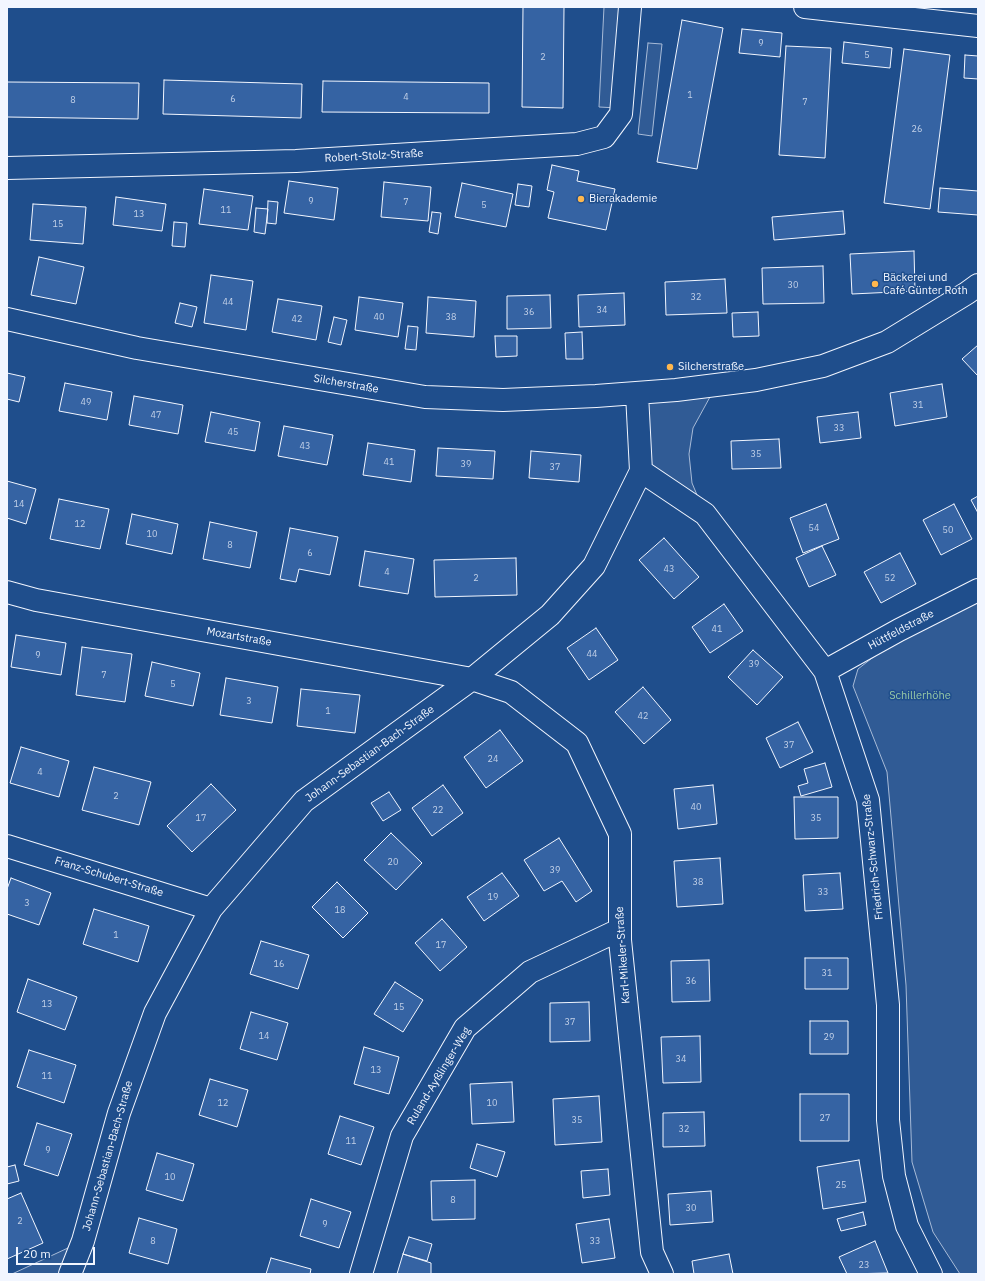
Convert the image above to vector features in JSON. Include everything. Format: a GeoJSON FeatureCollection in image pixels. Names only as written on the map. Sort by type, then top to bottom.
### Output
{"type":"FeatureCollection","features":[{"type":"Feature","properties":{"kind":"street","name":"Robert-Stolz-Straße"},"geometry":{"type":"LineString","coordinates":[[7,168],[296,161],[577,144],[604,138],[621,114],[630,7]]}},
{"type":"Feature","properties":{"kind":"street"},"geometry":{"type":"LineString","coordinates":[[805,7],[978,26]]}},
{"type":"Feature","properties":{"kind":"street","name":"Silcherstraße"},"geometry":{"type":"LineString","coordinates":[[7,319],[137,348],[425,397],[503,400],[637,394],[716,386],[756,380],[823,366],[887,342],[978,285]]}},
{"type":"Feature","properties":{"kind":"street"},"geometry":{"type":"LineString","coordinates":[[637,394],[641,471]]}},
{"type":"Feature","properties":{"kind":"street","name":"Friedrich-Schwarz-Straße"},"geometry":{"type":"LineString","coordinates":[[641,471],[705,514],[825,671],[868,800],[888,1005],[888,1120],[894,1176],[907,1226],[930,1274]]}},
{"type":"Feature","properties":{"kind":"street","name":"Johann-Sebastian-Bach-Straße"},"geometry":{"type":"LineString","coordinates":[[70,1274],[83,1241],[119,1113],[155,1013],[211,908],[304,801],[472,679],[550,615],[594,566],[641,471]]}},
{"type":"Feature","properties":{"kind":"street","name":"Hüttfeldstraße"},"geometry":{"type":"LineString","coordinates":[[825,671],[899,630],[978,590]]}},
{"type":"Feature","properties":{"kind":"street","name":"Mozartstraße"},"geometry":{"type":"LineString","coordinates":[[7,592],[36,600],[472,679]]}},
{"type":"Feature","properties":{"kind":"street","name":"Karl-Mikeler-Straße"},"geometry":{"type":"LineString","coordinates":[[472,679],[511,692],[577,744],[620,834],[619,930],[652,1252],[662,1274]]}},
{"type":"Feature","properties":{"kind":"street","name":"Franz-Schubert-Straße"},"geometry":{"type":"LineString","coordinates":[[7,846],[211,908]]}},
{"type":"Feature","properties":{"kind":"street","name":"Ruland-Ayßlinger-Weg"},"geometry":{"type":"LineString","coordinates":[[360,1274],[402,1136],[465,1028],[530,972],[619,930]]}},
{"type":"Feature","properties":{"kind":"shaded area"},"geometry":{"type":"Polygon","coordinates":[[[604,7],[623,7],[618,108],[599,107],[604,7]]]}},
{"type":"Feature","properties":{"kind":"shaded area"},"geometry":{"type":"Polygon","coordinates":[[[648,43],[662,44],[652,136],[638,134],[648,43]]]}},
{"type":"Feature","properties":{"kind":"shaded area"},"geometry":{"type":"Polygon","coordinates":[[[716,386],[693,428],[689,454],[692,483],[705,514],[646,467],[642,400],[716,386]]]}},
{"type":"Feature","properties":{"kind":"shaded area","name":"Schillerhöhe"},"geometry":{"type":"Polygon","coordinates":[[[978,598],[978,1274],[960,1274],[933,1232],[912,1162],[906,985],[887,772],[853,686],[858,669],[885,648],[978,598]]]}},
{"type":"Feature","properties":{"kind":"shaded area"},"geometry":{"type":"Polygon","coordinates":[[[83,1241],[70,1274],[12,1274],[83,1241]]]}},
{"type":"Feature","properties":{"kind":"building"},"geometry":{"type":"Polygon","coordinates":[[[523,7],[564,7],[563,108],[522,107],[523,7]]]}},
{"type":"Feature","properties":{"kind":"building"},"geometry":{"type":"Polygon","coordinates":[[[682,20],[723,28],[697,169],[657,162],[682,20]]]}},
{"type":"Feature","properties":{"kind":"building"},"geometry":{"type":"Polygon","coordinates":[[[742,29],[782,33],[780,57],[739,53],[742,29]]]}},
{"type":"Feature","properties":{"kind":"building"},"geometry":{"type":"Polygon","coordinates":[[[844,42],[892,48],[890,68],[842,63],[844,42]]]}},
{"type":"Feature","properties":{"kind":"building"},"geometry":{"type":"Polygon","coordinates":[[[786,46],[831,48],[825,158],[779,155],[786,46]]]}},
{"type":"Feature","properties":{"kind":"building"},"geometry":{"type":"Polygon","coordinates":[[[904,49],[950,55],[930,209],[884,203],[904,49]]]}},
{"type":"Feature","properties":{"kind":"building"},"geometry":{"type":"Polygon","coordinates":[[[965,55],[978,56],[978,79],[964,78],[965,55]]]}},
{"type":"Feature","properties":{"kind":"building"},"geometry":{"type":"Polygon","coordinates":[[[164,80],[302,84],[301,118],[163,114],[164,80]]]}},
{"type":"Feature","properties":{"kind":"building"},"geometry":{"type":"Polygon","coordinates":[[[323,81],[489,83],[489,113],[322,112],[323,81]]]}},
{"type":"Feature","properties":{"kind":"building"},"geometry":{"type":"Polygon","coordinates":[[[7,82],[139,83],[138,119],[7,117],[7,82]]]}},
{"type":"Feature","properties":{"kind":"building"},"geometry":{"type":"Polygon","coordinates":[[[552,165],[579,171],[577,181],[615,189],[606,230],[548,218],[554,192],[547,190],[552,165]]]}},
{"type":"Feature","properties":{"kind":"building"},"geometry":{"type":"Polygon","coordinates":[[[289,181],[338,188],[334,220],[284,213],[289,181]]]}},
{"type":"Feature","properties":{"kind":"building"},"geometry":{"type":"Polygon","coordinates":[[[384,182],[431,187],[428,221],[381,217],[384,182]]]}},
{"type":"Feature","properties":{"kind":"building"},"geometry":{"type":"Polygon","coordinates":[[[462,183],[513,194],[506,227],[455,217],[462,183]]]}},
{"type":"Feature","properties":{"kind":"building"},"geometry":{"type":"Polygon","coordinates":[[[518,184],[532,186],[529,207],[515,205],[518,184]]]}},
{"type":"Feature","properties":{"kind":"building"},"geometry":{"type":"Polygon","coordinates":[[[940,188],[978,191],[978,215],[938,212],[940,188]]]}},
{"type":"Feature","properties":{"kind":"building"},"geometry":{"type":"Polygon","coordinates":[[[204,189],[253,196],[248,230],[199,224],[204,189]]]}},
{"type":"Feature","properties":{"kind":"building"},"geometry":{"type":"Polygon","coordinates":[[[116,197],[166,204],[162,231],[113,225],[116,197]]]}},
{"type":"Feature","properties":{"kind":"building"},"geometry":{"type":"Polygon","coordinates":[[[268,201],[278,202],[276,224],[267,223],[268,201]]]}},
{"type":"Feature","properties":{"kind":"building"},"geometry":{"type":"Polygon","coordinates":[[[33,204],[86,207],[83,244],[30,240],[33,204]]]}},
{"type":"Feature","properties":{"kind":"building"},"geometry":{"type":"Polygon","coordinates":[[[256,208],[268,209],[265,234],[254,232],[256,208]]]}},
{"type":"Feature","properties":{"kind":"building"},"geometry":{"type":"Polygon","coordinates":[[[843,211],[845,234],[774,240],[772,217],[843,211]]]}},
{"type":"Feature","properties":{"kind":"building"},"geometry":{"type":"Polygon","coordinates":[[[432,212],[441,213],[438,234],[429,232],[432,212]]]}},
{"type":"Feature","properties":{"kind":"building"},"geometry":{"type":"Polygon","coordinates":[[[174,222],[187,223],[185,247],[172,246],[174,222]]]}},
{"type":"Feature","properties":{"kind":"building"},"geometry":{"type":"Polygon","coordinates":[[[914,251],[915,291],[852,294],[850,254],[914,251]]]}},
{"type":"Feature","properties":{"kind":"building"},"geometry":{"type":"Polygon","coordinates":[[[39,257],[84,267],[76,304],[31,295],[39,257]]]}},
{"type":"Feature","properties":{"kind":"building"},"geometry":{"type":"Polygon","coordinates":[[[823,266],[824,303],[763,304],[762,268],[823,266]]]}},
{"type":"Feature","properties":{"kind":"building"},"geometry":{"type":"Polygon","coordinates":[[[211,275],[253,281],[246,330],[204,323],[211,275]]]}},
{"type":"Feature","properties":{"kind":"building"},"geometry":{"type":"Polygon","coordinates":[[[725,279],[727,313],[666,315],[665,282],[725,279]]]}},
{"type":"Feature","properties":{"kind":"building"},"geometry":{"type":"Polygon","coordinates":[[[624,293],[625,325],[579,327],[578,295],[624,293]]]}},
{"type":"Feature","properties":{"kind":"building"},"geometry":{"type":"Polygon","coordinates":[[[550,295],[551,328],[507,329],[507,296],[550,295]]]}},
{"type":"Feature","properties":{"kind":"building"},"geometry":{"type":"Polygon","coordinates":[[[359,297],[403,303],[398,337],[355,330],[359,297]]]}},
{"type":"Feature","properties":{"kind":"building"},"geometry":{"type":"Polygon","coordinates":[[[428,297],[476,301],[474,337],[426,333],[428,297]]]}},
{"type":"Feature","properties":{"kind":"building"},"geometry":{"type":"Polygon","coordinates":[[[278,299],[322,306],[316,340],[272,332],[278,299]]]}},
{"type":"Feature","properties":{"kind":"building"},"geometry":{"type":"Polygon","coordinates":[[[180,303],[197,307],[192,327],[175,323],[180,303]]]}},
{"type":"Feature","properties":{"kind":"building"},"geometry":{"type":"Polygon","coordinates":[[[758,312],[759,336],[733,337],[732,313],[758,312]]]}},
{"type":"Feature","properties":{"kind":"building"},"geometry":{"type":"Polygon","coordinates":[[[334,317],[347,320],[341,345],[328,342],[334,317]]]}},
{"type":"Feature","properties":{"kind":"building"},"geometry":{"type":"Polygon","coordinates":[[[408,326],[418,327],[416,350],[405,349],[408,326]]]}},
{"type":"Feature","properties":{"kind":"building"},"geometry":{"type":"Polygon","coordinates":[[[582,332],[583,359],[566,359],[565,333],[582,332]]]}},
{"type":"Feature","properties":{"kind":"building"},"geometry":{"type":"Polygon","coordinates":[[[495,336],[517,336],[517,356],[496,357],[495,336]]]}},
{"type":"Feature","properties":{"kind":"building"},"geometry":{"type":"Polygon","coordinates":[[[978,345],[978,376],[962,359],[978,345]]]}},
{"type":"Feature","properties":{"kind":"building"},"geometry":{"type":"Polygon","coordinates":[[[7,373],[25,377],[19,402],[7,399],[7,373]]]}},
{"type":"Feature","properties":{"kind":"building"},"geometry":{"type":"Polygon","coordinates":[[[65,383],[112,392],[107,420],[59,411],[65,383]]]}},
{"type":"Feature","properties":{"kind":"building"},"geometry":{"type":"Polygon","coordinates":[[[942,384],[947,417],[895,426],[890,393],[942,384]]]}},
{"type":"Feature","properties":{"kind":"building"},"geometry":{"type":"Polygon","coordinates":[[[134,396],[183,405],[178,434],[129,425],[134,396]]]}},
{"type":"Feature","properties":{"kind":"building"},"geometry":{"type":"Polygon","coordinates":[[[211,412],[260,422],[255,451],[205,442],[211,412]]]}},
{"type":"Feature","properties":{"kind":"building"},"geometry":{"type":"Polygon","coordinates":[[[858,412],[861,438],[820,443],[817,417],[858,412]]]}},
{"type":"Feature","properties":{"kind":"building"},"geometry":{"type":"Polygon","coordinates":[[[284,426],[333,435],[327,465],[278,456],[284,426]]]}},
{"type":"Feature","properties":{"kind":"building"},"geometry":{"type":"Polygon","coordinates":[[[779,439],[781,468],[732,469],[731,441],[779,439]]]}},
{"type":"Feature","properties":{"kind":"building"},"geometry":{"type":"Polygon","coordinates":[[[368,443],[415,450],[411,482],[363,475],[368,443]]]}},
{"type":"Feature","properties":{"kind":"building"},"geometry":{"type":"Polygon","coordinates":[[[438,448],[495,451],[493,479],[436,476],[438,448]]]}},
{"type":"Feature","properties":{"kind":"building"},"geometry":{"type":"Polygon","coordinates":[[[531,451],[581,455],[579,482],[529,478],[531,451]]]}},
{"type":"Feature","properties":{"kind":"building"},"geometry":{"type":"Polygon","coordinates":[[[7,481],[36,489],[26,524],[7,518],[7,481]]]}},
{"type":"Feature","properties":{"kind":"building"},"geometry":{"type":"Polygon","coordinates":[[[978,496],[978,513],[971,500],[978,496]]]}},
{"type":"Feature","properties":{"kind":"building"},"geometry":{"type":"Polygon","coordinates":[[[59,499],[109,509],[100,549],[50,539],[59,499]]]}},
{"type":"Feature","properties":{"kind":"building"},"geometry":{"type":"Polygon","coordinates":[[[826,504],[839,539],[803,553],[790,518],[826,504]]]}},
{"type":"Feature","properties":{"kind":"building"},"geometry":{"type":"Polygon","coordinates":[[[954,504],[972,539],[941,555],[923,520],[954,504]]]}},
{"type":"Feature","properties":{"kind":"building"},"geometry":{"type":"Polygon","coordinates":[[[132,514],[178,524],[172,554],[126,544],[132,514]]]}},
{"type":"Feature","properties":{"kind":"building"},"geometry":{"type":"Polygon","coordinates":[[[210,522],[257,532],[250,568],[203,559],[210,522]]]}},
{"type":"Feature","properties":{"kind":"building"},"geometry":{"type":"Polygon","coordinates":[[[290,528],[338,537],[330,575],[299,569],[296,582],[280,579],[290,528]]]}},
{"type":"Feature","properties":{"kind":"building"},"geometry":{"type":"Polygon","coordinates":[[[664,538],[699,577],[674,599],[639,560],[664,538]]]}},
{"type":"Feature","properties":{"kind":"building"},"geometry":{"type":"Polygon","coordinates":[[[822,546],[836,575],[809,587],[796,558],[822,546]]]}},
{"type":"Feature","properties":{"kind":"building"},"geometry":{"type":"Polygon","coordinates":[[[365,551],[414,559],[408,594],[359,586],[365,551]]]}},
{"type":"Feature","properties":{"kind":"building"},"geometry":{"type":"Polygon","coordinates":[[[900,553],[916,584],[881,603],[864,572],[900,553]]]}},
{"type":"Feature","properties":{"kind":"building"},"geometry":{"type":"Polygon","coordinates":[[[516,558],[517,595],[435,597],[434,560],[516,558]]]}},
{"type":"Feature","properties":{"kind":"building"},"geometry":{"type":"Polygon","coordinates":[[[724,604],[743,631],[710,653],[692,627],[724,604]]]}},
{"type":"Feature","properties":{"kind":"building"},"geometry":{"type":"Polygon","coordinates":[[[596,628],[618,660],[589,680],[567,648],[596,628]]]}},
{"type":"Feature","properties":{"kind":"building"},"geometry":{"type":"Polygon","coordinates":[[[16,635],[66,643],[61,675],[11,667],[16,635]]]}},
{"type":"Feature","properties":{"kind":"building"},"geometry":{"type":"Polygon","coordinates":[[[82,647],[132,654],[125,702],[76,695],[82,647]]]}},
{"type":"Feature","properties":{"kind":"building"},"geometry":{"type":"Polygon","coordinates":[[[753,650],[783,677],[757,705],[728,677],[753,650]]]}},
{"type":"Feature","properties":{"kind":"building"},"geometry":{"type":"Polygon","coordinates":[[[152,662],[200,673],[193,706],[145,696],[152,662]]]}},
{"type":"Feature","properties":{"kind":"building"},"geometry":{"type":"Polygon","coordinates":[[[226,678],[278,687],[272,723],[220,715],[226,678]]]}},
{"type":"Feature","properties":{"kind":"building"},"geometry":{"type":"Polygon","coordinates":[[[643,687],[671,720],[644,744],[615,712],[643,687]]]}},
{"type":"Feature","properties":{"kind":"building"},"geometry":{"type":"Polygon","coordinates":[[[301,689],[360,695],[355,733],[297,726],[301,689]]]}},
{"type":"Feature","properties":{"kind":"building"},"geometry":{"type":"Polygon","coordinates":[[[798,722],[813,752],[780,768],[766,738],[798,722]]]}},
{"type":"Feature","properties":{"kind":"building"},"geometry":{"type":"Polygon","coordinates":[[[500,730],[523,761],[486,788],[464,757],[500,730]]]}},
{"type":"Feature","properties":{"kind":"building"},"geometry":{"type":"Polygon","coordinates":[[[21,747],[69,761],[59,797],[10,783],[21,747]]]}},
{"type":"Feature","properties":{"kind":"building"},"geometry":{"type":"Polygon","coordinates":[[[825,763],[832,787],[801,796],[798,786],[808,783],[804,769],[825,763]]]}},
{"type":"Feature","properties":{"kind":"building"},"geometry":{"type":"Polygon","coordinates":[[[94,767],[151,782],[139,825],[82,810],[94,767]]]}},
{"type":"Feature","properties":{"kind":"building"},"geometry":{"type":"Polygon","coordinates":[[[211,784],[236,810],[192,852],[167,826],[211,784]]]}},
{"type":"Feature","properties":{"kind":"building"},"geometry":{"type":"Polygon","coordinates":[[[443,785],[463,813],[432,836],[412,808],[443,785]]]}},
{"type":"Feature","properties":{"kind":"building"},"geometry":{"type":"Polygon","coordinates":[[[713,785],[717,824],[678,829],[674,789],[713,785]]]}},
{"type":"Feature","properties":{"kind":"building"},"geometry":{"type":"Polygon","coordinates":[[[389,792],[401,810],[383,821],[371,803],[389,792]]]}},
{"type":"Feature","properties":{"kind":"building"},"geometry":{"type":"Polygon","coordinates":[[[794,797],[838,797],[838,838],[795,839],[794,797]]]}},
{"type":"Feature","properties":{"kind":"building"},"geometry":{"type":"Polygon","coordinates":[[[391,833],[422,863],[396,890],[364,860],[391,833]]]}},
{"type":"Feature","properties":{"kind":"building"},"geometry":{"type":"Polygon","coordinates":[[[559,838],[592,891],[576,902],[562,881],[544,891],[524,860],[559,838]]]}},
{"type":"Feature","properties":{"kind":"building"},"geometry":{"type":"Polygon","coordinates":[[[720,858],[723,904],[677,907],[674,861],[720,858]]]}},
{"type":"Feature","properties":{"kind":"building"},"geometry":{"type":"Polygon","coordinates":[[[502,873],[519,896],[484,921],[467,897],[502,873]]]}},
{"type":"Feature","properties":{"kind":"building"},"geometry":{"type":"Polygon","coordinates":[[[840,873],[843,909],[805,911],[803,875],[840,873]]]}},
{"type":"Feature","properties":{"kind":"building"},"geometry":{"type":"Polygon","coordinates":[[[11,878],[51,893],[39,925],[7,914],[7,889],[11,878]]]}},
{"type":"Feature","properties":{"kind":"building"},"geometry":{"type":"Polygon","coordinates":[[[337,882],[368,913],[343,938],[312,907],[337,882]]]}},
{"type":"Feature","properties":{"kind":"building"},"geometry":{"type":"Polygon","coordinates":[[[94,909],[149,926],[138,962],[83,944],[94,909]]]}},
{"type":"Feature","properties":{"kind":"building"},"geometry":{"type":"Polygon","coordinates":[[[442,919],[467,947],[440,971],[415,943],[442,919]]]}},
{"type":"Feature","properties":{"kind":"building"},"geometry":{"type":"Polygon","coordinates":[[[261,941],[309,955],[298,989],[250,974],[261,941]]]}},
{"type":"Feature","properties":{"kind":"building"},"geometry":{"type":"Polygon","coordinates":[[[805,958],[848,958],[848,989],[805,989],[805,958]]]}},
{"type":"Feature","properties":{"kind":"building"},"geometry":{"type":"Polygon","coordinates":[[[709,960],[710,1001],[672,1002],[671,961],[709,960]]]}},
{"type":"Feature","properties":{"kind":"building"},"geometry":{"type":"Polygon","coordinates":[[[28,979],[77,997],[65,1030],[17,1012],[28,979]]]}},
{"type":"Feature","properties":{"kind":"building"},"geometry":{"type":"Polygon","coordinates":[[[395,982],[423,1000],[403,1032],[374,1014],[395,982]]]}},
{"type":"Feature","properties":{"kind":"building"},"geometry":{"type":"Polygon","coordinates":[[[589,1002],[590,1041],[550,1042],[550,1003],[589,1002]]]}},
{"type":"Feature","properties":{"kind":"building"},"geometry":{"type":"Polygon","coordinates":[[[251,1012],[288,1023],[277,1060],[240,1049],[251,1012]]]}},
{"type":"Feature","properties":{"kind":"building"},"geometry":{"type":"Polygon","coordinates":[[[810,1021],[848,1021],[848,1054],[810,1054],[810,1021]]]}},
{"type":"Feature","properties":{"kind":"building"},"geometry":{"type":"Polygon","coordinates":[[[700,1036],[701,1082],[663,1083],[661,1037],[700,1036]]]}},
{"type":"Feature","properties":{"kind":"building"},"geometry":{"type":"Polygon","coordinates":[[[364,1047],[399,1057],[389,1094],[354,1084],[364,1047]]]}},
{"type":"Feature","properties":{"kind":"building"},"geometry":{"type":"Polygon","coordinates":[[[29,1050],[76,1065],[64,1103],[17,1087],[29,1050]]]}},
{"type":"Feature","properties":{"kind":"building"},"geometry":{"type":"Polygon","coordinates":[[[210,1079],[248,1090],[237,1127],[199,1115],[210,1079]]]}},
{"type":"Feature","properties":{"kind":"building"},"geometry":{"type":"Polygon","coordinates":[[[512,1082],[514,1122],[472,1124],[470,1084],[512,1082]]]}},
{"type":"Feature","properties":{"kind":"building"},"geometry":{"type":"Polygon","coordinates":[[[800,1094],[849,1094],[849,1141],[800,1141],[800,1094]]]}},
{"type":"Feature","properties":{"kind":"building"},"geometry":{"type":"Polygon","coordinates":[[[599,1096],[602,1142],[555,1145],[553,1099],[599,1096]]]}},
{"type":"Feature","properties":{"kind":"building"},"geometry":{"type":"Polygon","coordinates":[[[704,1112],[705,1146],[663,1147],[663,1113],[704,1112]]]}},
{"type":"Feature","properties":{"kind":"building"},"geometry":{"type":"Polygon","coordinates":[[[340,1116],[374,1127],[361,1165],[328,1154],[340,1116]]]}},
{"type":"Feature","properties":{"kind":"building"},"geometry":{"type":"Polygon","coordinates":[[[37,1123],[72,1134],[58,1176],[24,1165],[37,1123]]]}},
{"type":"Feature","properties":{"kind":"building"},"geometry":{"type":"Polygon","coordinates":[[[477,1144],[505,1152],[497,1177],[470,1168],[477,1144]]]}},
{"type":"Feature","properties":{"kind":"building"},"geometry":{"type":"Polygon","coordinates":[[[157,1153],[194,1164],[183,1201],[146,1190],[157,1153]]]}},
{"type":"Feature","properties":{"kind":"building"},"geometry":{"type":"Polygon","coordinates":[[[859,1160],[866,1202],[823,1209],[817,1167],[859,1160]]]}},
{"type":"Feature","properties":{"kind":"building"},"geometry":{"type":"Polygon","coordinates":[[[15,1165],[19,1181],[7,1184],[7,1167],[15,1165]]]}},
{"type":"Feature","properties":{"kind":"building"},"geometry":{"type":"Polygon","coordinates":[[[608,1169],[610,1195],[583,1198],[581,1171],[608,1169]]]}},
{"type":"Feature","properties":{"kind":"building"},"geometry":{"type":"Polygon","coordinates":[[[475,1180],[475,1219],[432,1220],[431,1181],[475,1180]]]}},
{"type":"Feature","properties":{"kind":"building"},"geometry":{"type":"Polygon","coordinates":[[[711,1191],[713,1222],[670,1225],[668,1194],[711,1191]]]}},
{"type":"Feature","properties":{"kind":"building"},"geometry":{"type":"Polygon","coordinates":[[[21,1193],[43,1243],[7,1259],[7,1199],[21,1193]]]}},
{"type":"Feature","properties":{"kind":"building"},"geometry":{"type":"Polygon","coordinates":[[[311,1199],[351,1212],[339,1248],[300,1236],[311,1199]]]}},
{"type":"Feature","properties":{"kind":"building"},"geometry":{"type":"Polygon","coordinates":[[[863,1212],[866,1225],[841,1231],[837,1219],[863,1212]]]}},
{"type":"Feature","properties":{"kind":"building"},"geometry":{"type":"Polygon","coordinates":[[[139,1218],[177,1229],[168,1264],[129,1253],[139,1218]]]}},
{"type":"Feature","properties":{"kind":"building"},"geometry":{"type":"Polygon","coordinates":[[[609,1219],[615,1258],[582,1263],[576,1224],[609,1219]]]}},
{"type":"Feature","properties":{"kind":"building"},"geometry":{"type":"Polygon","coordinates":[[[409,1237],[432,1244],[427,1261],[403,1254],[409,1237]]]}},
{"type":"Feature","properties":{"kind":"building"},"geometry":{"type":"Polygon","coordinates":[[[875,1241],[888,1273],[847,1274],[839,1257],[875,1241]]]}},
{"type":"Feature","properties":{"kind":"building"},"geometry":{"type":"Polygon","coordinates":[[[403,1254],[431,1263],[431,1274],[397,1274],[403,1254]]]}},
{"type":"Feature","properties":{"kind":"building"},"geometry":{"type":"Polygon","coordinates":[[[729,1254],[733,1274],[694,1274],[692,1261],[729,1254]]]}},
{"type":"Feature","properties":{"kind":"building"},"geometry":{"type":"Polygon","coordinates":[[[271,1258],[311,1269],[310,1274],[266,1274],[271,1258]]]}},
{"type":"Feature","properties":{"kind":"place","name":"Bierakademie"},"geometry":{"type":"Point","coordinates":[581,199]}},
{"type":"Feature","properties":{"kind":"place","name":"Bäckerei und Café Günter Roth"},"geometry":{"type":"Point","coordinates":[875,284]}},
{"type":"Feature","properties":{"kind":"place","name":"Silcherstraße"},"geometry":{"type":"Point","coordinates":[670,367]}}]}
